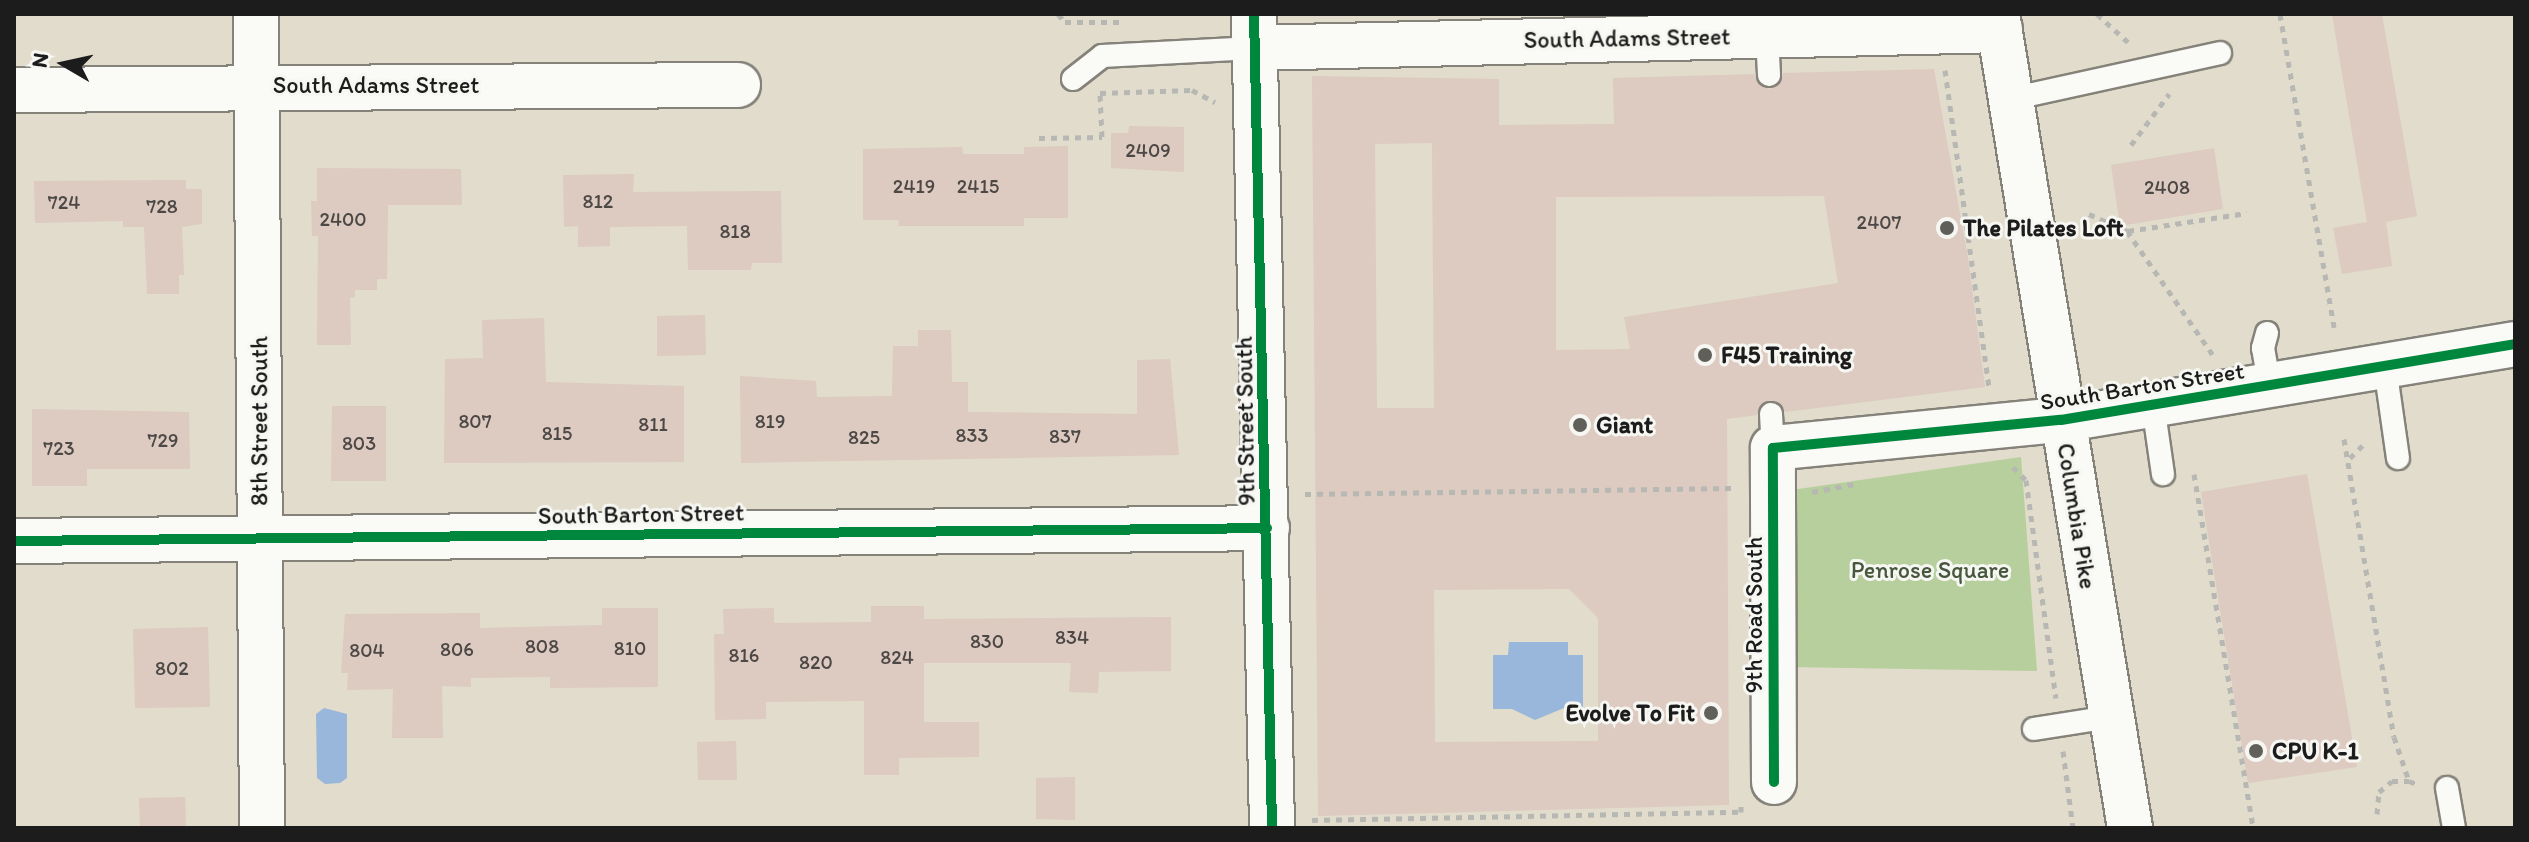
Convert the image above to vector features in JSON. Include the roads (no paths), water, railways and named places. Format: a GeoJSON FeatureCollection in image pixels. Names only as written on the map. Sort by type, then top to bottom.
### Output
{"type":"FeatureCollection","features":[{"type":"Feature","properties":{"kind":"street","name":"8th Street South"},"geometry":{"type":"LineString","coordinates":[[256,14],[262,828]]}},
{"type":"Feature","properties":{"kind":"street","name":"South Adams Street"},"geometry":{"type":"LineString","coordinates":[[1254,31],[1538,27],[1768,55],[1998,22]]}},
{"type":"Feature","properties":{"kind":"street","name":"Columbia Pike"},"geometry":{"type":"LineString","coordinates":[[1998,22],[2130,828]]}},
{"type":"Feature","properties":{"kind":"street","name":"9th Street South"},"geometry":{"type":"LineString","coordinates":[[1254,31],[1267,528],[1289,824]]}},
{"type":"Feature","properties":{"kind":"street","name":"South Adams Street"},"geometry":{"type":"LineString","coordinates":[[14,90],[257,85],[738,85]]}},
{"type":"Feature","properties":{"kind":"street","name":"South Barton Street"},"geometry":{"type":"LineString","coordinates":[[1780,462],[2061,420],[2515,344]]}},
{"type":"Feature","properties":{"kind":"street","name":"9th Road South"},"geometry":{"type":"LineString","coordinates":[[1758,793],[1780,462]]}},
{"type":"Feature","properties":{"kind":"street","name":"South Barton Street"},"geometry":{"type":"LineString","coordinates":[[14,541],[1267,528]]}},
{"type":"Feature","properties":{"kind":"lane"},"geometry":{"type":"LineString","coordinates":[[1073,79],[1102,56],[1254,31]]}},
{"type":"Feature","properties":{"kind":"lane"},"geometry":{"type":"LineString","coordinates":[[2011,99],[2220,53]]}},
{"type":"Feature","properties":{"kind":"lane"},"geometry":{"type":"LineString","coordinates":[[2267,333],[2263,348],[2270,386]]}},
{"type":"Feature","properties":{"kind":"lane"},"geometry":{"type":"LineString","coordinates":[[2385,367],[2398,458]]}},
{"type":"Feature","properties":{"kind":"lane"},"geometry":{"type":"LineString","coordinates":[[2153,405],[2163,474]]}},
{"type":"Feature","properties":{"kind":"lane"},"geometry":{"type":"LineString","coordinates":[[2034,729],[2111,717]]}},
{"type":"Feature","properties":{"kind":"lane"},"geometry":{"type":"LineString","coordinates":[[2438,788],[2454,828]]}},
{"type":"Feature","properties":{"kind":"water"},"geometry":{"type":"Polygon","coordinates":[[[1509,642],[1568,642],[1568,655],[1583,655],[1583,708],[1564,708],[1535,720],[1512,709],[1493,709],[1493,655],[1508,655],[1509,642]]]}},
{"type":"Feature","properties":{"kind":"water"},"geometry":{"type":"Polygon","coordinates":[[[324,708],[347,714],[347,778],[340,783],[325,784],[317,778],[316,714],[324,708]]]}},
{"type":"Feature","properties":{"kind":"place","name":"The Pilates Loft"},"geometry":{"type":"Point","coordinates":[1947,228]}},
{"type":"Feature","properties":{"kind":"place","name":"F45 Training"},"geometry":{"type":"Point","coordinates":[1705,355]}},
{"type":"Feature","properties":{"kind":"place","name":"Giant"},"geometry":{"type":"Point","coordinates":[1580,425]}},
{"type":"Feature","properties":{"kind":"place","name":"Evolve To Fit"},"geometry":{"type":"Point","coordinates":[1711,713]}},
{"type":"Feature","properties":{"kind":"place","name":"CPU K-1"},"geometry":{"type":"Point","coordinates":[2256,751]}},
{"type":"Feature","properties":{"kind":"park label","name":"Penrose Square"},"geometry":{"type":"Point","coordinates":[1930,570]}}]}
